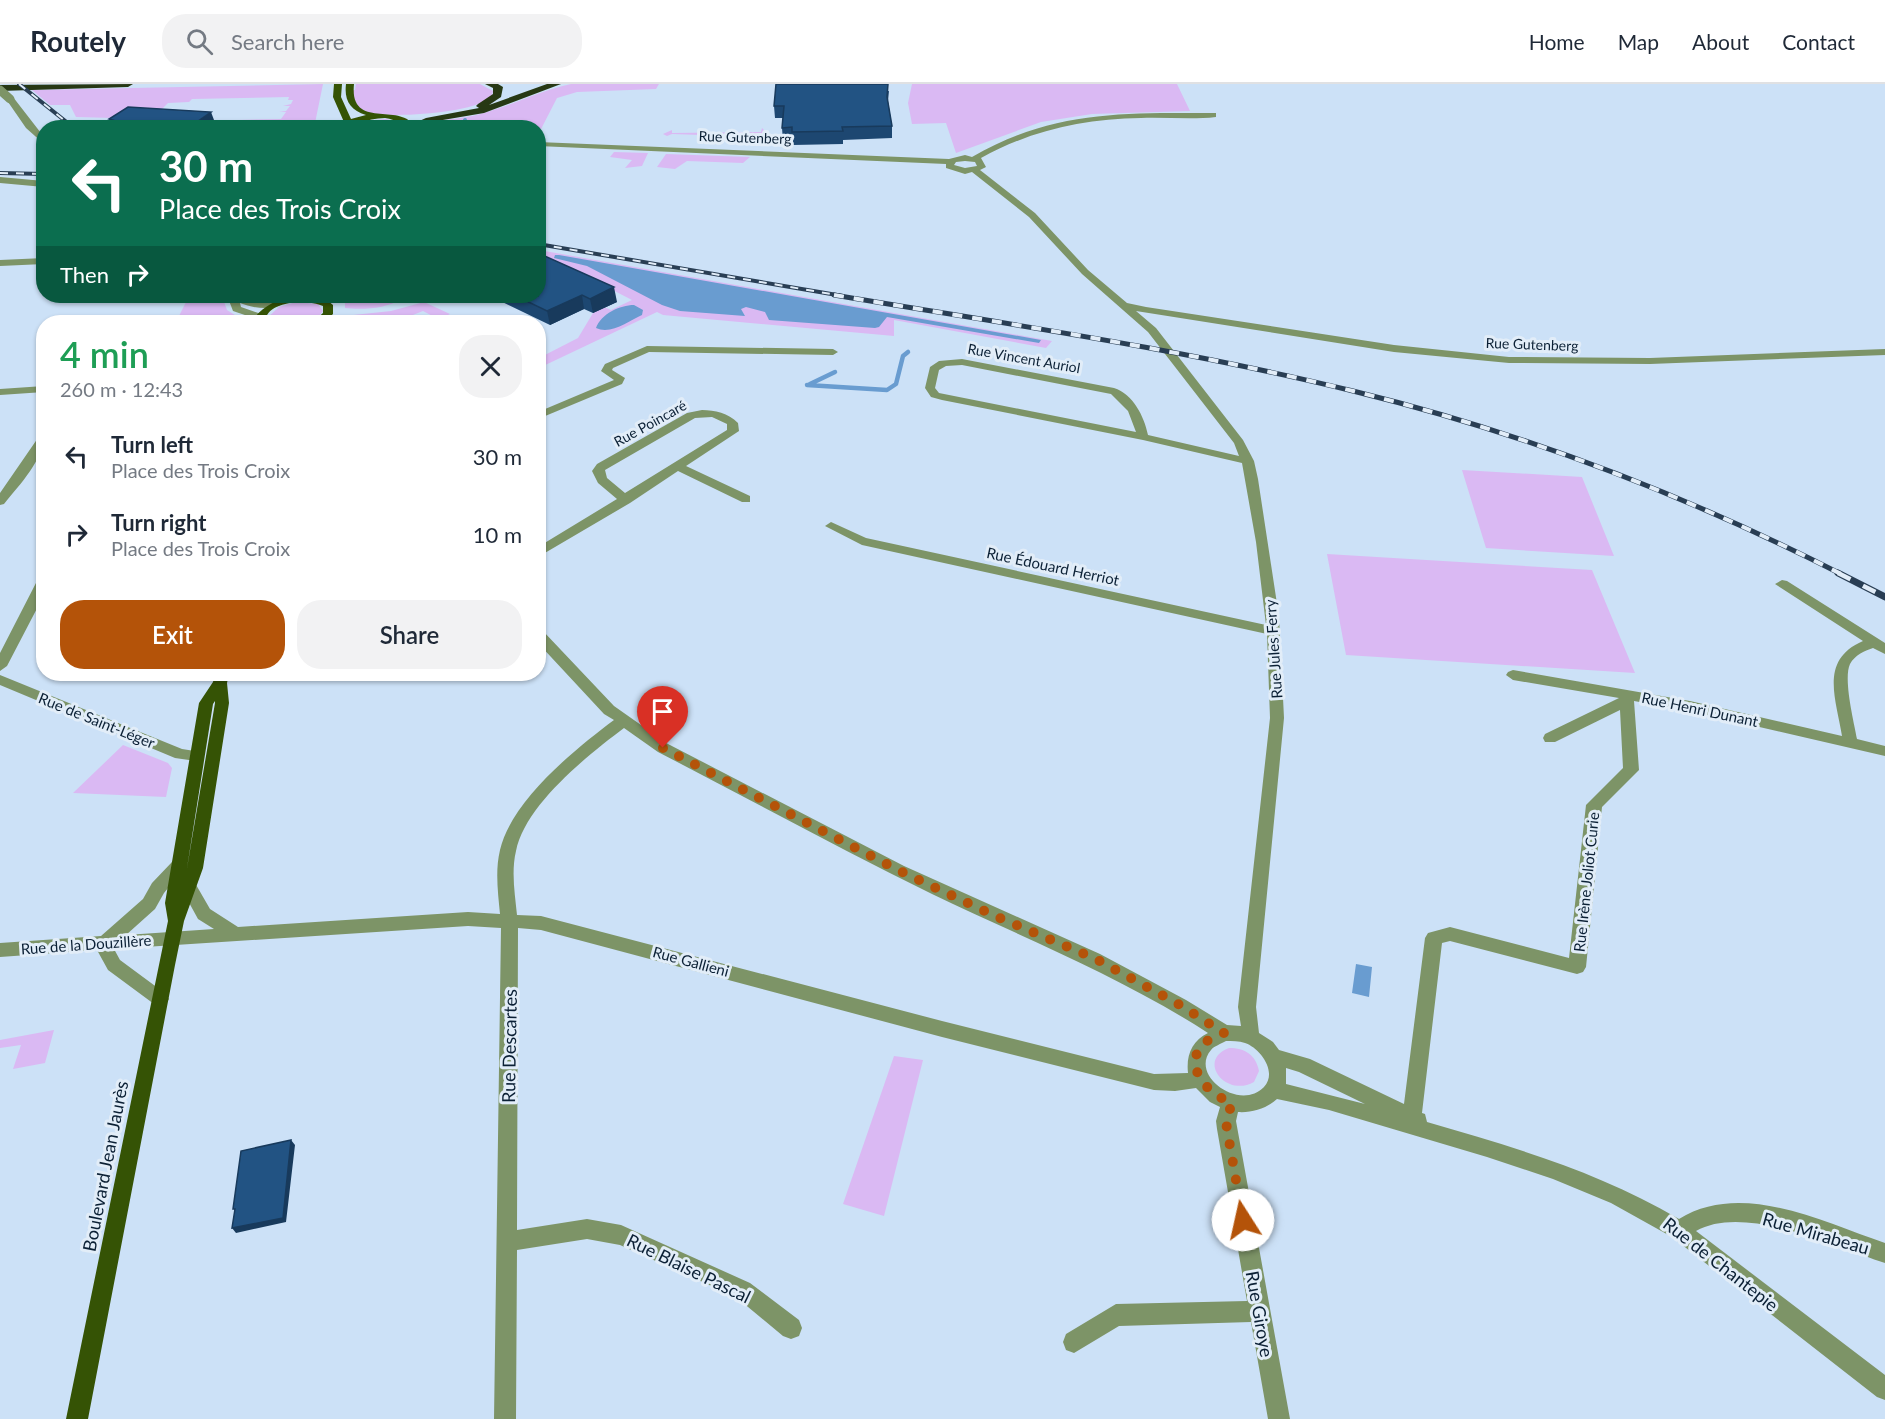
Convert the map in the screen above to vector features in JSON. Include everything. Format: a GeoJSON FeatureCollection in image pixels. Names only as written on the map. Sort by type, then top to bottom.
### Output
{"type":"FeatureCollection","features":[{"type":"Feature","properties":{"kind":"highway"},"geometry":{"type":"LineString","coordinates":[[0,90],[128,84]]}},
{"type":"Feature","properties":{"kind":"highway"},"geometry":{"type":"LineString","coordinates":[[399,118],[465,110],[487,103],[498,96],[500,91],[490,84]]}},
{"type":"Feature","properties":{"kind":"highway"},"geometry":{"type":"LineString","coordinates":[[429,120],[481,111],[556,84]]}},
{"type":"Feature","properties":{"kind":"main road"},"geometry":{"type":"LineString","coordinates":[[337,87],[339,106],[348,120]]}},
{"type":"Feature","properties":{"kind":"main road"},"geometry":{"type":"LineString","coordinates":[[349,87],[349,99],[353,105],[363,112],[379,117]]}},
{"type":"Feature","properties":{"kind":"main road"},"geometry":{"type":"LineString","coordinates":[[364,120],[379,117],[402,120]]}},
{"type":"Feature","properties":{"kind":"main road"},"geometry":{"type":"LineString","coordinates":[[324,303],[330,309],[327,315]]}},
{"type":"Feature","properties":{"kind":"main road"},"geometry":{"type":"LineString","coordinates":[[265,315],[277,304]]}},
{"type":"Feature","properties":{"kind":"main road","name":"Boulevard Jean Jaurès"},"geometry":{"type":"LineString","coordinates":[[174,930],[173,903],[196,756],[206,703],[219,681]]}},
{"type":"Feature","properties":{"kind":"main road","name":"Boulevard Jean Jaurès"},"geometry":{"type":"LineString","coordinates":[[77,1419],[174,930],[195,868],[222,703],[221,681]]}},
{"type":"Feature","properties":{"kind":"street"},"geometry":{"type":"LineString","coordinates":[[0,90],[10,99],[36,133]]}},
{"type":"Feature","properties":{"kind":"street"},"geometry":{"type":"LineString","coordinates":[[974,159],[982,165],[975,170],[955,170],[949,166],[950,162],[960,159],[974,159],[1019,135],[1077,121],[1110,117],[1213,115]]}},
{"type":"Feature","properties":{"kind":"street","name":"Rue Gutenberg"},"geometry":{"type":"LineString","coordinates":[[546,144],[950,162]]}},
{"type":"Feature","properties":{"kind":"street"},"geometry":{"type":"LineString","coordinates":[[975,170],[1032,215],[1085,272],[1124,305]]}},
{"type":"Feature","properties":{"kind":"street"},"geometry":{"type":"LineString","coordinates":[[0,180],[36,183]]}},
{"type":"Feature","properties":{"kind":"street"},"geometry":{"type":"LineString","coordinates":[[0,263],[36,261]]}},
{"type":"Feature","properties":{"kind":"street"},"geometry":{"type":"LineString","coordinates":[[235,303],[237,309],[250,315]]}},
{"type":"Feature","properties":{"kind":"street"},"geometry":{"type":"LineString","coordinates":[[251,303],[277,304]]}},
{"type":"Feature","properties":{"kind":"street","name":"Rue Gutenberg"},"geometry":{"type":"LineString","coordinates":[[1124,305],[1181,316],[1432,354],[1508,360],[1635,360],[1885,352]]}},
{"type":"Feature","properties":{"kind":"street","name":"Rue Jules Ferry"},"geometry":{"type":"LineString","coordinates":[[1124,305],[1152,330],[1239,442],[1248,461],[1267,571],[1277,718],[1269,777],[1247,1007],[1251,1036]]}},
{"type":"Feature","properties":{"kind":"street"},"geometry":{"type":"LineString","coordinates":[[1152,330],[1159,321],[1181,316]]}},
{"type":"Feature","properties":{"kind":"street"},"geometry":{"type":"LineString","coordinates":[[546,413],[618,382],[620,378],[606,370],[609,366],[647,349],[833,352]]}},
{"type":"Feature","properties":{"kind":"street","name":"Rue Vincent Auriol"},"geometry":{"type":"LineString","coordinates":[[1143,437],[1137,416],[1124,398],[1114,391],[962,362],[943,363],[934,369],[930,388],[935,395],[942,398],[1143,437],[1248,461]]}},
{"type":"Feature","properties":{"kind":"street"},"geometry":{"type":"LineString","coordinates":[[0,392],[36,390]]}},
{"type":"Feature","properties":{"kind":"street","name":"Rue Poincaré"},"geometry":{"type":"LineString","coordinates":[[546,548],[626,500],[676,466],[728,435],[733,431],[732,423],[718,414],[705,412],[691,415],[601,467],[598,471],[602,480],[626,500]]}},
{"type":"Feature","properties":{"kind":"street"},"geometry":{"type":"LineString","coordinates":[[0,501],[36,450]]}},
{"type":"Feature","properties":{"kind":"street"},"geometry":{"type":"LineString","coordinates":[[27,465],[36,466]]}},
{"type":"Feature","properties":{"kind":"street"},"geometry":{"type":"LineString","coordinates":[[676,466],[746,499]]}},
{"type":"Feature","properties":{"kind":"street","name":"Rue Édouard Herriot"},"geometry":{"type":"LineString","coordinates":[[831,526],[862,541],[1272,631]]}},
{"type":"Feature","properties":{"kind":"street"},"geometry":{"type":"LineString","coordinates":[[1782,584],[1880,645]]}},
{"type":"Feature","properties":{"kind":"street"},"geometry":{"type":"LineString","coordinates":[[0,666],[36,597]]}},
{"type":"Feature","properties":{"kind":"street"},"geometry":{"type":"LineString","coordinates":[[546,643],[609,710],[663,748],[898,870],[995,916],[1094,958],[1180,1005],[1224,1033],[1251,1036],[1274,1057],[1278,1068],[1278,1080],[1274,1090],[1266,1098],[1256,1103],[1232,1103],[1207,1090],[1199,1079],[1195,1067],[1196,1055],[1206,1041],[1224,1033]]}},
{"type":"Feature","properties":{"kind":"street"},"geometry":{"type":"LineString","coordinates":[[1850,742],[1840,673],[1842,663],[1849,654],[1880,645]]}},
{"type":"Feature","properties":{"kind":"street","name":"Rue Henri Dunant"},"geometry":{"type":"LineString","coordinates":[[1513,675],[1850,742],[1885,751]]}},
{"type":"Feature","properties":{"kind":"street","name":"Rue de Saint-Léger"},"geometry":{"type":"LineString","coordinates":[[0,680],[180,754],[196,756]]}},
{"type":"Feature","properties":{"kind":"street"},"geometry":{"type":"LineString","coordinates":[[1550,738],[1627,697]]}},
{"type":"Feature","properties":{"kind":"street","name":"Rue Irène Joliot Curie"},"geometry":{"type":"LineString","coordinates":[[1411,1121],[1434,938],[1450,934],[1576,967],[1594,805],[1631,770],[1627,697]]}},
{"type":"Feature","properties":{"kind":"street","name":"Rue Descartes"},"geometry":{"type":"LineString","coordinates":[[506,1419],[509,920],[505,870],[508,848],[516,826],[531,805],[608,731],[623,721]]}},
{"type":"Feature","properties":{"kind":"street"},"geometry":{"type":"LineString","coordinates":[[160,999],[114,965],[103,945],[149,904],[158,888],[178,866]]}},
{"type":"Feature","properties":{"kind":"street"},"geometry":{"type":"LineString","coordinates":[[189,888],[204,914],[233,933]]}},
{"type":"Feature","properties":{"kind":"street","name":"Rue Gallieni"},"geometry":{"type":"LineString","coordinates":[[174,930],[233,933],[468,919],[541,923],[942,1029],[1154,1082],[1174,1083],[1199,1079]]}},
{"type":"Feature","properties":{"kind":"street","name":"Rue de la Douzillère"},"geometry":{"type":"LineString","coordinates":[[0,950],[103,945],[174,930]]}},
{"type":"Feature","properties":{"kind":"street","name":"Rue de Chantepie"},"geometry":{"type":"LineString","coordinates":[[1274,1057],[1303,1065],[1411,1121],[1584,1181],[1654,1214],[1885,1389]]}},
{"type":"Feature","properties":{"kind":"street","name":"Rue de Chantepie"},"geometry":{"type":"LineString","coordinates":[[1274,1090],[1411,1121]]}},
{"type":"Feature","properties":{"kind":"street","name":"Rue Giroye"},"geometry":{"type":"LineString","coordinates":[[1232,1103],[1226,1121],[1227,1129],[1279,1419]]}},
{"type":"Feature","properties":{"kind":"street","name":"Rue Mirabeau"},"geometry":{"type":"LineString","coordinates":[[1678,1230],[1695,1219],[1713,1213],[1734,1212],[1779,1219],[1885,1253]]}},
{"type":"Feature","properties":{"kind":"street","name":"Rue Blaise Pascal"},"geometry":{"type":"LineString","coordinates":[[506,1242],[587,1229],[621,1235],[743,1290],[791,1328]]}},
{"type":"Feature","properties":{"kind":"street"},"geometry":{"type":"LineString","coordinates":[[1074,1342],[1116,1315],[1259,1311]]}},
{"type":"Feature","properties":{"kind":"shaded area"},"geometry":{"type":"Polygon","coordinates":[[[323,84],[316,120],[237,120],[281,119],[286,112],[279,112],[286,111],[290,106],[283,106],[291,104],[293,100],[288,100],[289,97],[192,99],[189,102],[168,103],[152,119],[76,117],[70,105],[50,105],[32,90],[323,84]]]}},
{"type":"Feature","properties":{"kind":"shaded area"},"geometry":{"type":"Polygon","coordinates":[[[356,84],[480,84],[493,91],[492,96],[488,99],[465,108],[393,115],[367,112],[361,108],[356,103],[352,90],[355,90],[356,84]]]}},
{"type":"Feature","properties":{"kind":"shaded area"},"geometry":{"type":"Polygon","coordinates":[[[571,84],[659,84],[656,89],[577,92],[557,98],[546,120],[446,120],[489,112],[571,84]]]}},
{"type":"Feature","properties":{"kind":"shaded area"},"geometry":{"type":"Polygon","coordinates":[[[912,84],[1177,84],[1190,111],[1092,114],[1041,122],[956,153],[946,123],[912,124],[908,103],[912,84]]]}},
{"type":"Feature","properties":{"kind":"shaded area"},"geometry":{"type":"Polygon","coordinates":[[[762,128],[765,131],[764,138],[760,140],[759,137],[672,134],[667,136],[663,134],[672,130],[672,133],[761,132],[762,128]]]}},
{"type":"Feature","properties":{"kind":"shaded area"},"geometry":{"type":"Polygon","coordinates":[[[614,152],[648,153],[642,166],[625,168],[632,160],[610,157],[614,152]]]}},
{"type":"Feature","properties":{"kind":"shaded area"},"geometry":{"type":"Polygon","coordinates":[[[666,154],[750,157],[743,163],[687,161],[675,169],[657,167],[666,154]]]}},
{"type":"Feature","properties":{"kind":"shaded area"},"geometry":{"type":"Polygon","coordinates":[[[546,251],[1052,341],[1046,348],[894,320],[894,336],[663,315],[657,312],[546,365],[546,354],[578,338],[593,313],[604,307],[611,310],[632,300],[566,266],[546,260],[546,251]]]}},
{"type":"Feature","properties":{"kind":"shaded area"},"geometry":{"type":"Polygon","coordinates":[[[186,303],[224,303],[227,310],[235,315],[180,315],[186,303]]]}},
{"type":"Feature","properties":{"kind":"shaded area"},"geometry":{"type":"Polygon","coordinates":[[[293,303],[318,304],[323,311],[320,315],[270,315],[279,307],[293,303]]]}},
{"type":"Feature","properties":{"kind":"shaded area"},"geometry":{"type":"Polygon","coordinates":[[[345,303],[393,303],[374,308],[345,308],[345,303]]]}},
{"type":"Feature","properties":{"kind":"shaded area"},"geometry":{"type":"Polygon","coordinates":[[[426,303],[450,314],[431,315],[423,311],[413,315],[353,315],[391,311],[426,303]]]}},
{"type":"Feature","properties":{"kind":"shaded area"},"geometry":{"type":"Polygon","coordinates":[[[1462,470],[1582,477],[1614,556],[1486,548],[1462,470]]]}},
{"type":"Feature","properties":{"kind":"shaded area"},"geometry":{"type":"Polygon","coordinates":[[[1327,554],[1592,570],[1635,673],[1346,655],[1327,554]]]}},
{"type":"Feature","properties":{"kind":"shaded area"},"geometry":{"type":"Polygon","coordinates":[[[123,745],[168,763],[172,768],[166,797],[73,793],[123,745]]]}},
{"type":"Feature","properties":{"kind":"shaded area"},"geometry":{"type":"Polygon","coordinates":[[[54,1030],[45,1063],[13,1069],[21,1045],[0,1048],[0,1040],[54,1030]]]}},
{"type":"Feature","properties":{"kind":"shaded area"},"geometry":{"type":"Polygon","coordinates":[[[1229,1048],[1249,1053],[1258,1065],[1259,1071],[1254,1082],[1244,1086],[1234,1085],[1219,1076],[1215,1068],[1215,1061],[1219,1054],[1229,1048]]]}},
{"type":"Feature","properties":{"kind":"shaded area"},"geometry":{"type":"Polygon","coordinates":[[[894,1056],[923,1060],[884,1216],[843,1204],[894,1056]]]}},
{"type":"Feature","properties":{"kind":"water"},"geometry":{"type":"Polygon","coordinates":[[[555,255],[1041,340],[1039,343],[887,317],[879,327],[875,328],[769,320],[765,312],[746,307],[741,309],[745,316],[680,311],[662,305],[587,266],[554,258],[555,255]]]}},
{"type":"Feature","properties":{"kind":"water"},"geometry":{"type":"Polygon","coordinates":[[[634,305],[643,310],[642,315],[614,329],[596,328],[602,318],[612,311],[634,305]]]}},
{"type":"Feature","properties":{"kind":"water"},"geometry":{"type":"Polygon","coordinates":[[[1356,964],[1372,967],[1369,997],[1352,993],[1356,964]]]}},
{"type":"Feature","properties":{"kind":"building"},"geometry":{"type":"Polygon","coordinates":[[[776,84],[888,84],[887,97],[892,126],[842,127],[843,131],[792,132],[792,127],[782,128],[784,106],[774,106],[776,84]]]}},
{"type":"Feature","properties":{"kind":"building"},"geometry":{"type":"Polygon","coordinates":[[[128,107],[211,112],[200,120],[109,119],[128,107]]]}},
{"type":"Feature","properties":{"kind":"building"},"geometry":{"type":"Polygon","coordinates":[[[546,257],[614,287],[590,299],[582,295],[547,311],[530,303],[546,303],[546,257]]]}},
{"type":"Feature","properties":{"kind":"building"},"geometry":{"type":"Polygon","coordinates":[[[291,1140],[283,1218],[232,1228],[241,1151],[291,1140]]]}},
{"type":"Feature","properties":{"kind":"waterway"},"geometry":{"type":"LineString","coordinates":[[807,385],[887,390],[896,384],[903,356],[908,352]]}},
{"type":"Feature","properties":{"kind":"waterway"},"geometry":{"type":"LineString","coordinates":[[810,384],[835,372]]}},
{"type":"Feature","properties":{"kind":"railway"},"geometry":{"type":"LineString","coordinates":[[19,84],[64,120]]}},
{"type":"Feature","properties":{"kind":"railway"},"geometry":{"type":"LineString","coordinates":[[0,173],[36,174]]}},
{"type":"Feature","properties":{"kind":"railway"},"geometry":{"type":"LineString","coordinates":[[546,245],[843,296]]}},
{"type":"Feature","properties":{"kind":"railway"},"geometry":{"type":"LineString","coordinates":[[834,295],[1224,362],[1416,407],[1602,468],[1723,518],[1841,574]]}},
{"type":"Feature","properties":{"kind":"railway"},"geometry":{"type":"LineString","coordinates":[[1838,573],[1885,597]]}},
{"type":"Feature","properties":{"kind":"route"},"geometry":{"type":"LineString","coordinates":[[663,748],[898,870],[995,916],[1094,958],[1180,1005],[1224,1033],[1211,1037],[1202,1045],[1196,1055],[1195,1067],[1199,1079],[1207,1090],[1232,1103],[1226,1121],[1243,1220]]}}]}
